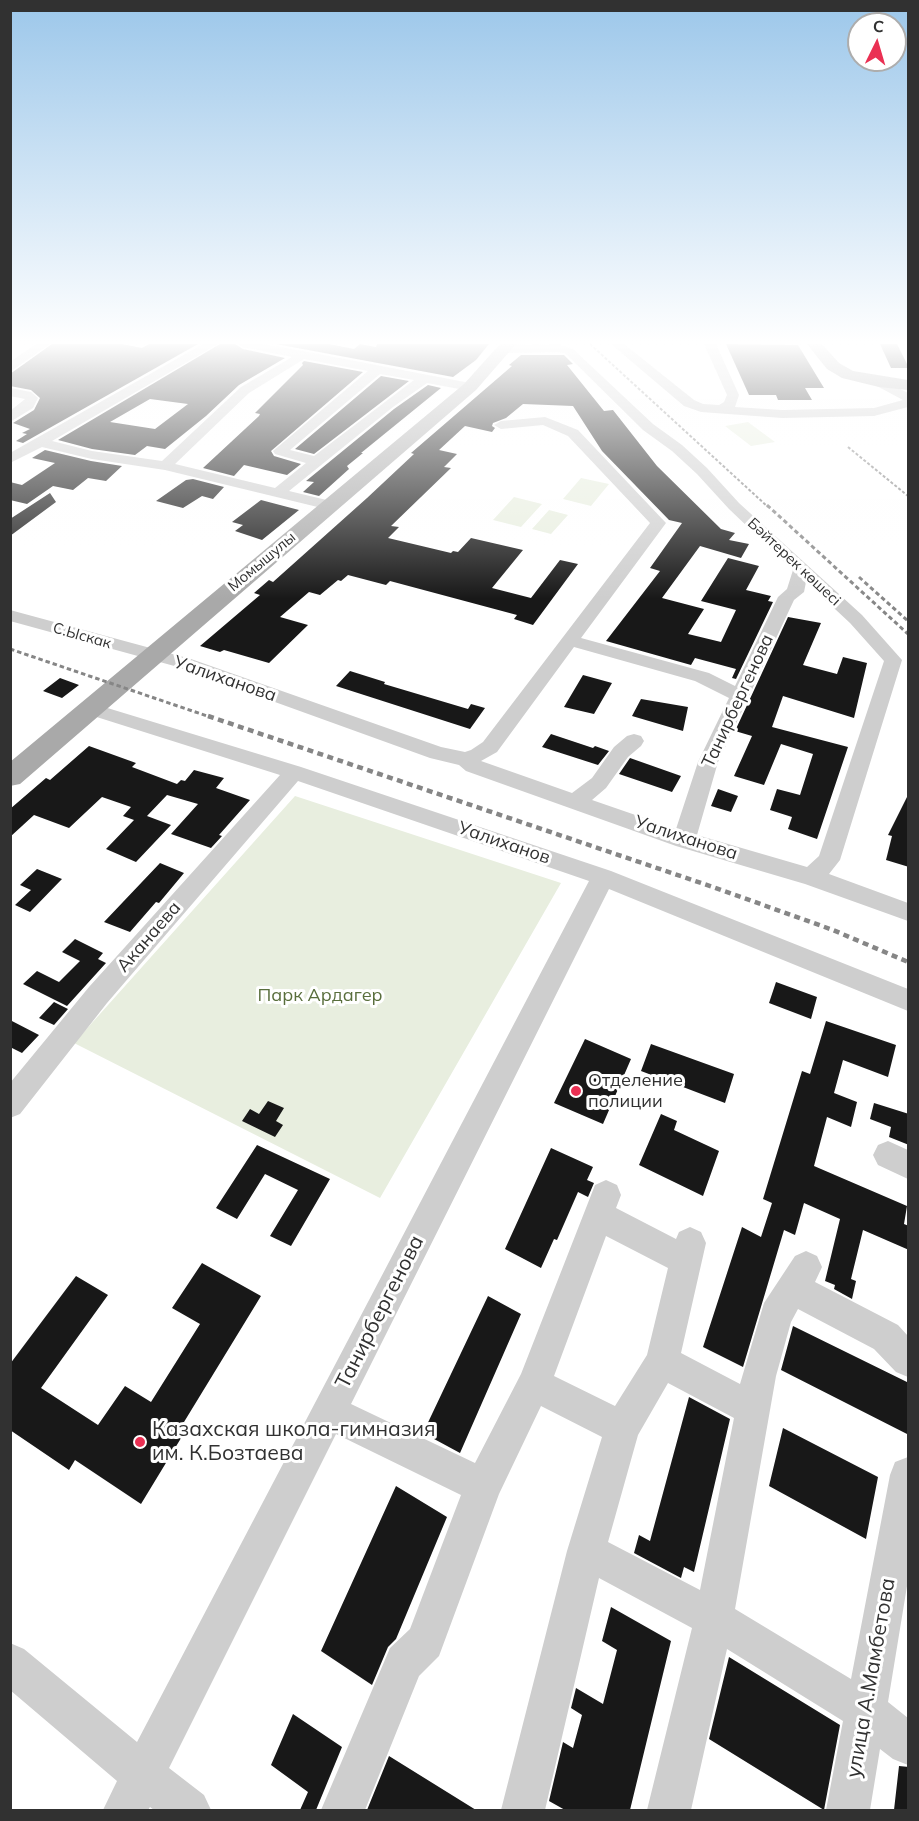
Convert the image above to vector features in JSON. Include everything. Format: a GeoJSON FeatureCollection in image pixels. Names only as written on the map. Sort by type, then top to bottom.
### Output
{"type":"FeatureCollection","features":[{"type":"Feature","properties":{"kind":"main road","name":"Момышулы"},"geometry":{"type":"LineString","coordinates":[[10,777],[420,429]]}},
{"type":"Feature","properties":{"kind":"street"},"geometry":{"type":"LineString","coordinates":[[10,459],[17,449],[39,442],[62,429]]}},
{"type":"Feature","properties":{"kind":"street"},"geometry":{"type":"LineString","coordinates":[[165,466],[204,429]]}},
{"type":"Feature","properties":{"kind":"street"},"geometry":{"type":"LineString","coordinates":[[306,429],[280,451],[315,461]]}},
{"type":"Feature","properties":{"kind":"street"},"geometry":{"type":"LineString","coordinates":[[276,494],[357,429]]}},
{"type":"Feature","properties":{"kind":"street"},"geometry":{"type":"LineString","coordinates":[[466,759],[490,747],[658,523],[573,433],[566,429]]}},
{"type":"Feature","properties":{"kind":"street","name":"Бәйтерек көшесі"},"geometry":{"type":"LineString","coordinates":[[651,429],[677,448],[734,506],[855,619],[893,660]]}},
{"type":"Feature","properties":{"kind":"street"},"geometry":{"type":"LineString","coordinates":[[39,442],[92,455],[165,466],[330,505]]}},
{"type":"Feature","properties":{"kind":"street","name":"Танирбергенова"},"geometry":{"type":"LineString","coordinates":[[684,840],[708,762],[786,597],[795,592],[802,569]]}},
{"type":"Feature","properties":{"kind":"street"},"geometry":{"type":"LineString","coordinates":[[795,592],[855,619]]}},
{"type":"Feature","properties":{"kind":"street","name":"С.Ыскак"},"geometry":{"type":"LineString","coordinates":[[10,615],[153,656]]}},
{"type":"Feature","properties":{"kind":"street"},"geometry":{"type":"LineString","coordinates":[[572,640],[702,677],[739,696]]}},
{"type":"Feature","properties":{"kind":"street","name":"Уалиханова"},"geometry":{"type":"LineString","coordinates":[[153,656],[184,663],[436,753],[466,759],[474,766],[684,840],[811,877],[909,912]]}},
{"type":"Feature","properties":{"kind":"street"},"geometry":{"type":"LineString","coordinates":[[811,877],[829,860],[893,660],[909,672]]}},
{"type":"Feature","properties":{"kind":"street","name":"Уалиханов"},"geometry":{"type":"LineString","coordinates":[[91,709],[294,772],[603,877],[909,1000]]}},
{"type":"Feature","properties":{"kind":"street"},"geometry":{"type":"LineString","coordinates":[[576,801],[599,783],[621,752],[634,741]]}},
{"type":"Feature","properties":{"kind":"street","name":"Аканаева"},"geometry":{"type":"LineString","coordinates":[[10,1105],[98,995],[294,772]]}},
{"type":"Feature","properties":{"kind":"street","name":"Танирбергенова"},"geometry":{"type":"LineString","coordinates":[[134,1793],[603,877]]}},
{"type":"Feature","properties":{"kind":"street"},"geometry":{"type":"LineString","coordinates":[[343,1810],[404,1662],[425,1642],[483,1486],[534,1384],[602,1205],[688,1252],[662,1361],[622,1428],[586,1551],[523,1810]]}},
{"type":"Feature","properties":{"kind":"street"},"geometry":{"type":"LineString","coordinates":[[669,1810],[714,1618],[759,1376],[776,1315],[799,1278],[886,1337],[909,1360]]}},
{"type":"Feature","properties":{"kind":"street"},"geometry":{"type":"LineString","coordinates":[[662,1361],[754,1410]]}},
{"type":"Feature","properties":{"kind":"street"},"geometry":{"type":"LineString","coordinates":[[534,1384],[622,1428]]}},
{"type":"Feature","properties":{"kind":"street"},"geometry":{"type":"LineString","coordinates":[[329,1412],[483,1486]]}},
{"type":"Feature","properties":{"kind":"street","name":"улица А.Мамбетова"},"geometry":{"type":"LineString","coordinates":[[848,1810],[864,1710],[909,1475]]}},
{"type":"Feature","properties":{"kind":"street"},"geometry":{"type":"LineString","coordinates":[[586,1551],[714,1618],[864,1710],[909,1744]]}},
{"type":"Feature","properties":{"kind":"street"},"geometry":{"type":"LineString","coordinates":[[10,1663],[134,1793],[189,1810]]}},
{"type":"Feature","properties":{"kind":"green space"},"geometry":{"type":"Polygon","coordinates":[[[729,429],[757,429],[775,442],[751,446],[729,429]]]}},
{"type":"Feature","properties":{"kind":"green space"},"geometry":{"type":"Polygon","coordinates":[[[581,478],[609,484],[591,506],[563,499],[581,478]]]}},
{"type":"Feature","properties":{"kind":"green space"},"geometry":{"type":"Polygon","coordinates":[[[514,497],[542,504],[521,527],[493,520],[514,497]]]}},
{"type":"Feature","properties":{"kind":"green space"},"geometry":{"type":"Polygon","coordinates":[[[549,510],[568,515],[551,534],[532,529],[549,510]]]}},
{"type":"Feature","properties":{"kind":"green space","name":"Парк Ардагер"},"geometry":{"type":"Polygon","coordinates":[[[295,796],[561,883],[380,1198],[74,1043],[295,796]]]}},
{"type":"Feature","properties":{"kind":"building"},"geometry":{"type":"Polygon","coordinates":[[[30,429],[48,429],[23,443],[16,441],[27,434],[22,433],[30,429]]]}},
{"type":"Feature","properties":{"kind":"building"},"geometry":{"type":"Polygon","coordinates":[[[77,429],[190,429],[165,449],[147,446],[135,455],[92,449],[58,440],[77,429]]]}},
{"type":"Feature","properties":{"kind":"building"},"geometry":{"type":"Polygon","coordinates":[[[245,429],[297,429],[271,451],[274,456],[301,464],[287,475],[244,465],[234,476],[203,468],[245,429]]]}},
{"type":"Feature","properties":{"kind":"building"},"geometry":{"type":"Polygon","coordinates":[[[319,429],[347,429],[314,454],[295,449],[319,429]]]}},
{"type":"Feature","properties":{"kind":"building"},"geometry":{"type":"Polygon","coordinates":[[[370,429],[391,429],[347,466],[349,469],[319,496],[303,492],[314,482],[306,481],[370,429]]]}},
{"type":"Feature","properties":{"kind":"building"},"geometry":{"type":"Polygon","coordinates":[[[439,429],[462,429],[439,450],[457,454],[444,467],[451,468],[391,526],[399,527],[388,538],[451,553],[458,552],[471,538],[523,550],[492,588],[531,598],[560,560],[578,564],[533,625],[514,619],[517,615],[390,581],[386,585],[348,575],[320,595],[309,592],[280,617],[308,625],[269,663],[224,650],[220,652],[200,646],[260,595],[254,593],[269,580],[273,582],[367,498],[414,454],[411,453],[439,429]]]}},
{"type":"Feature","properties":{"kind":"building"},"geometry":{"type":"Polygon","coordinates":[[[478,429],[494,429],[492,432],[478,429]]]}},
{"type":"Feature","properties":{"kind":"building"},"geometry":{"type":"Polygon","coordinates":[[[588,429],[628,429],[657,466],[721,529],[735,533],[729,540],[749,544],[741,558],[700,546],[662,598],[704,609],[688,634],[721,642],[736,610],[701,601],[728,558],[759,566],[746,590],[771,596],[768,601],[773,602],[736,679],[732,678],[736,669],[695,658],[691,665],[606,641],[660,571],[650,568],[682,523],[669,520],[602,451],[588,429]]]}},
{"type":"Feature","properties":{"kind":"building"},"geometry":{"type":"Polygon","coordinates":[[[45,450],[122,466],[106,481],[88,478],[73,490],[53,486],[27,504],[10,500],[10,482],[22,485],[55,463],[32,458],[45,450]]]}},
{"type":"Feature","properties":{"kind":"building"},"geometry":{"type":"Polygon","coordinates":[[[193,479],[224,487],[213,499],[202,496],[183,508],[156,501],[186,480],[193,479]]]}},
{"type":"Feature","properties":{"kind":"building"},"geometry":{"type":"Polygon","coordinates":[[[50,493],[56,502],[10,536],[10,519],[50,493]]]}},
{"type":"Feature","properties":{"kind":"building"},"geometry":{"type":"Polygon","coordinates":[[[261,500],[299,510],[262,540],[235,531],[243,525],[232,522],[261,500]]]}},
{"type":"Feature","properties":{"kind":"building"},"geometry":{"type":"Polygon","coordinates":[[[788,617],[821,623],[803,665],[837,674],[843,657],[867,663],[854,718],[783,696],[772,727],[848,747],[817,839],[788,829],[792,817],[770,810],[777,789],[800,795],[813,754],[781,744],[764,785],[734,776],[752,736],[735,731],[788,617]]]}},
{"type":"Feature","properties":{"kind":"building"},"geometry":{"type":"Polygon","coordinates":[[[350,671],[385,682],[384,684],[468,709],[471,704],[485,708],[470,729],[336,686],[350,671]]]}},
{"type":"Feature","properties":{"kind":"building"},"geometry":{"type":"Polygon","coordinates":[[[583,675],[612,683],[594,714],[564,707],[583,675]]]}},
{"type":"Feature","properties":{"kind":"building"},"geometry":{"type":"Polygon","coordinates":[[[60,678],[79,685],[62,698],[43,691],[60,678]]]}},
{"type":"Feature","properties":{"kind":"building"},"geometry":{"type":"Polygon","coordinates":[[[641,699],[688,707],[683,731],[632,716],[641,699]]]}},
{"type":"Feature","properties":{"kind":"building"},"geometry":{"type":"Polygon","coordinates":[[[551,734],[609,751],[598,765],[542,747],[551,734]]]}},
{"type":"Feature","properties":{"kind":"building"},"geometry":{"type":"Polygon","coordinates":[[[89,746],[136,763],[132,767],[177,784],[181,780],[185,781],[194,770],[224,778],[216,788],[250,800],[219,835],[222,836],[211,848],[171,834],[198,804],[167,795],[147,816],[171,825],[136,862],[106,849],[134,820],[123,816],[131,807],[102,797],[69,828],[34,815],[10,837],[10,809],[46,778],[50,780],[89,746]]]}},
{"type":"Feature","properties":{"kind":"building"},"geometry":{"type":"Polygon","coordinates":[[[630,758],[681,776],[672,792],[619,774],[630,758]]]}},
{"type":"Feature","properties":{"kind":"building"},"geometry":{"type":"Polygon","coordinates":[[[718,789],[738,796],[731,812],[711,806],[718,789]]]}},
{"type":"Feature","properties":{"kind":"building"},"geometry":{"type":"Polygon","coordinates":[[[909,793],[909,867],[886,860],[892,836],[888,835],[909,793]]]}},
{"type":"Feature","properties":{"kind":"building"},"geometry":{"type":"Polygon","coordinates":[[[160,863],[184,873],[159,903],[156,902],[130,932],[104,922],[160,863]]]}},
{"type":"Feature","properties":{"kind":"building"},"geometry":{"type":"Polygon","coordinates":[[[37,869],[62,879],[30,912],[15,905],[31,890],[20,885],[37,869]]]}},
{"type":"Feature","properties":{"kind":"building"},"geometry":{"type":"Polygon","coordinates":[[[75,939],[103,953],[98,959],[106,963],[67,1006],[23,984],[37,971],[59,982],[80,961],[62,952],[75,939]]]}},
{"type":"Feature","properties":{"kind":"building"},"geometry":{"type":"Polygon","coordinates":[[[776,982],[817,997],[811,1019],[769,1003],[776,982]]]}},
{"type":"Feature","properties":{"kind":"building"},"geometry":{"type":"Polygon","coordinates":[[[54,1002],[68,1009],[54,1025],[39,1018],[54,1002]]]}},
{"type":"Feature","properties":{"kind":"building"},"geometry":{"type":"Polygon","coordinates":[[[10,1020],[39,1035],[22,1053],[10,1047],[10,1020]]]}},
{"type":"Feature","properties":{"kind":"building"},"geometry":{"type":"Polygon","coordinates":[[[826,1021],[896,1045],[888,1077],[843,1060],[834,1093],[857,1102],[851,1127],[827,1117],[814,1166],[907,1206],[904,1224],[909,1226],[909,1250],[863,1230],[851,1279],[856,1281],[852,1299],[834,1289],[835,1285],[825,1281],[840,1219],[804,1203],[795,1235],[784,1230],[743,1367],[703,1347],[742,1227],[761,1237],[772,1203],[763,1199],[802,1071],[810,1074],[826,1021]]]}},
{"type":"Feature","properties":{"kind":"building"},"geometry":{"type":"Polygon","coordinates":[[[585,1039],[631,1059],[603,1124],[554,1103],[585,1039]]]}},
{"type":"Feature","properties":{"kind":"building"},"geometry":{"type":"Polygon","coordinates":[[[651,1044],[734,1074],[725,1103],[641,1071],[651,1044]]]}},
{"type":"Feature","properties":{"kind":"building"},"geometry":{"type":"Polygon","coordinates":[[[268,1101],[284,1108],[276,1121],[283,1125],[275,1137],[242,1121],[250,1109],[259,1114],[268,1101]]]}},
{"type":"Feature","properties":{"kind":"building"},"geometry":{"type":"Polygon","coordinates":[[[874,1103],[909,1114],[909,1145],[889,1137],[891,1127],[870,1119],[874,1103]]]}},
{"type":"Feature","properties":{"kind":"building"},"geometry":{"type":"Polygon","coordinates":[[[661,1114],[677,1121],[674,1130],[719,1151],[703,1196],[639,1165],[661,1114]]]}},
{"type":"Feature","properties":{"kind":"building"},"geometry":{"type":"Polygon","coordinates":[[[257,1145],[330,1179],[291,1246],[270,1236],[298,1190],[265,1174],[237,1219],[216,1208],[257,1145]]]}},
{"type":"Feature","properties":{"kind":"building"},"geometry":{"type":"Polygon","coordinates":[[[551,1148],[593,1167],[587,1180],[594,1183],[588,1197],[578,1192],[557,1240],[554,1239],[541,1268],[505,1249],[551,1148]]]}},
{"type":"Feature","properties":{"kind":"building"},"geometry":{"type":"Polygon","coordinates":[[[202,1263],[261,1296],[184,1422],[189,1425],[141,1504],[75,1460],[69,1470],[10,1430],[10,1364],[76,1276],[108,1295],[41,1388],[98,1425],[125,1386],[151,1402],[200,1324],[172,1308],[202,1263]]]}},
{"type":"Feature","properties":{"kind":"building"},"geometry":{"type":"Polygon","coordinates":[[[488,1296],[521,1314],[460,1453],[423,1433],[488,1296]]]}},
{"type":"Feature","properties":{"kind":"building"},"geometry":{"type":"Polygon","coordinates":[[[793,1326],[909,1383],[909,1435],[781,1370],[793,1326]]]}},
{"type":"Feature","properties":{"kind":"building"},"geometry":{"type":"Polygon","coordinates":[[[689,1397],[730,1419],[694,1572],[684,1567],[681,1578],[634,1553],[639,1535],[650,1541],[689,1397]]]}},
{"type":"Feature","properties":{"kind":"building"},"geometry":{"type":"Polygon","coordinates":[[[783,1428],[878,1477],[866,1539],[769,1486],[783,1428]]]}},
{"type":"Feature","properties":{"kind":"building"},"geometry":{"type":"Polygon","coordinates":[[[396,1486],[447,1517],[396,1639],[388,1647],[372,1685],[321,1651],[396,1486]]]}},
{"type":"Feature","properties":{"kind":"building"},"geometry":{"type":"Polygon","coordinates":[[[611,1607],[671,1641],[630,1810],[565,1810],[549,1801],[563,1742],[573,1748],[582,1715],[571,1708],[576,1688],[603,1704],[617,1650],[602,1641],[611,1607]]]}},
{"type":"Feature","properties":{"kind":"building"},"geometry":{"type":"Polygon","coordinates":[[[729,1657],[840,1725],[824,1810],[709,1739],[729,1657]]]}},
{"type":"Feature","properties":{"kind":"building"},"geometry":{"type":"Polygon","coordinates":[[[293,1714],[342,1747],[316,1810],[300,1810],[308,1792],[271,1765],[293,1714]]]}},
{"type":"Feature","properties":{"kind":"building"},"geometry":{"type":"Polygon","coordinates":[[[389,1756],[476,1810],[367,1810],[389,1756]]]}},
{"type":"Feature","properties":{"kind":"building"},"geometry":{"type":"Polygon","coordinates":[[[899,1766],[909,1767],[909,1810],[894,1810],[899,1766]]]}},
{"type":"Feature","properties":{"kind":"railway"},"geometry":{"type":"LineString","coordinates":[[683,429],[768,507]]}},
{"type":"Feature","properties":{"kind":"railway"},"geometry":{"type":"LineString","coordinates":[[848,447],[908,496]]}},
{"type":"Feature","properties":{"kind":"railway"},"geometry":{"type":"LineString","coordinates":[[767,505],[908,634]]}},
{"type":"Feature","properties":{"kind":"railway"},"geometry":{"type":"LineString","coordinates":[[859,577],[908,621]]}},
{"type":"Feature","properties":{"kind":"railway"},"geometry":{"type":"LineString","coordinates":[[10,649],[213,718]]}},
{"type":"Feature","properties":{"kind":"railway"},"geometry":{"type":"LineString","coordinates":[[208,716],[713,887],[833,930],[908,962]]}},
{"type":"Feature","properties":{"kind":"place","name":"Отделение полиции"},"geometry":{"type":"Point","coordinates":[576,1091]}},
{"type":"Feature","properties":{"kind":"place","name":"Казахская школа-гимназия им. К.Бозтаева"},"geometry":{"type":"Point","coordinates":[140,1442]}}]}
